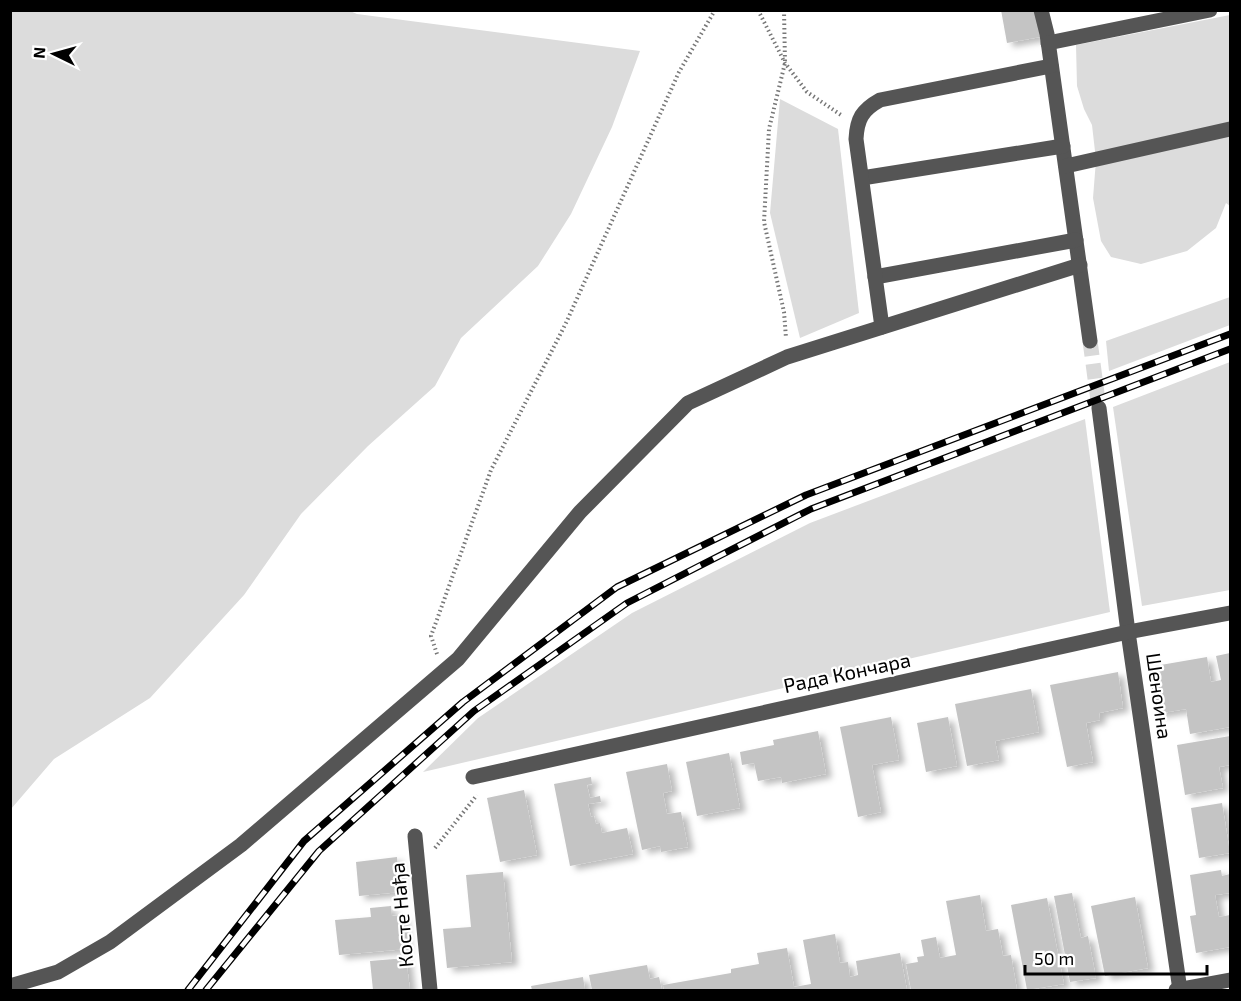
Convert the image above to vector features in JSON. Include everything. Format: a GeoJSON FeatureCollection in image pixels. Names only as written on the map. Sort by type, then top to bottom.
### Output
{"type":"FeatureCollection","features":[{"type":"Feature","properties":{"kind":"street"},"geometry":{"type":"LineString","coordinates":[[1041,10],[1052,66],[1090,341]]}},
{"type":"Feature","properties":{"kind":"street"},"geometry":{"type":"LineString","coordinates":[[1049,47],[1210,10]]}},
{"type":"Feature","properties":{"kind":"street"},"geometry":{"type":"LineString","coordinates":[[882,327],[856,139],[857,125],[862,113],[880,100],[1052,66]]}},
{"type":"Feature","properties":{"kind":"street"},"geometry":{"type":"LineString","coordinates":[[1066,166],[1230,129]]}},
{"type":"Feature","properties":{"kind":"street"},"geometry":{"type":"LineString","coordinates":[[862,178],[1063,146]]}},
{"type":"Feature","properties":{"kind":"street"},"geometry":{"type":"LineString","coordinates":[[875,277],[1076,240]]}},
{"type":"Feature","properties":{"kind":"street"},"geometry":{"type":"LineString","coordinates":[[10,986],[58,972],[110,942],[241,845],[458,658],[580,512],[688,403],[788,357],[1080,265]]}},
{"type":"Feature","properties":{"kind":"street","name":"Шеноина"},"geometry":{"type":"LineString","coordinates":[[1099,408],[1179,990]]}},
{"type":"Feature","properties":{"kind":"street","name":"Рада Кончара"},"geometry":{"type":"LineString","coordinates":[[473,777],[1128,632],[1230,613]]}},
{"type":"Feature","properties":{"kind":"street","name":"Косте Нађа"},"geometry":{"type":"LineString","coordinates":[[415,836],[430,990]]}},
{"type":"Feature","properties":{"kind":"street"},"geometry":{"type":"LineString","coordinates":[[1179,990],[1230,980]]}},
{"type":"Feature","properties":{"kind":"path"},"geometry":{"type":"LineString","coordinates":[[442,672],[431,636],[491,470],[566,323],[680,72],[716,10]]}},
{"type":"Feature","properties":{"kind":"path"},"geometry":{"type":"LineString","coordinates":[[758,10],[785,63],[807,92],[857,125]]}},
{"type":"Feature","properties":{"kind":"path"},"geometry":{"type":"LineString","coordinates":[[784,10],[785,63],[769,129],[764,222],[784,312],[788,357]]}},
{"type":"Feature","properties":{"kind":"path"},"geometry":{"type":"LineString","coordinates":[[419,877],[423,863],[496,772]]}},
{"type":"Feature","properties":{"kind":"shaded area"},"geometry":{"type":"Polygon","coordinates":[[[11,10],[350,11],[357,14],[640,51],[612,127],[571,214],[538,266],[461,338],[435,386],[368,446],[301,514],[244,595],[150,698],[54,759],[11,809],[11,10]]]}},
{"type":"Feature","properties":{"kind":"shaded area"},"geometry":{"type":"Polygon","coordinates":[[[1230,15],[1230,206],[1226,203],[1216,228],[1187,251],[1141,264],[1111,257],[1101,241],[1093,198],[1096,160],[1092,125],[1077,86],[1076,45],[1230,15]]]}},
{"type":"Feature","properties":{"kind":"shaded area"},"geometry":{"type":"Polygon","coordinates":[[[780,99],[838,129],[859,313],[800,338],[770,213],[780,99]]]}},
{"type":"Feature","properties":{"kind":"shaded area"},"geometry":{"type":"Polygon","coordinates":[[[1230,297],[1230,325],[1109,371],[1106,341],[1230,297]]]}},
{"type":"Feature","properties":{"kind":"shaded area"},"geometry":{"type":"Polygon","coordinates":[[[1230,362],[1230,590],[1142,606],[1113,407],[1230,362]]]}},
{"type":"Feature","properties":{"kind":"shaded area"},"geometry":{"type":"Polygon","coordinates":[[[1085,419],[1110,612],[423,772],[478,718],[632,613],[810,523],[1085,419]]]}},
{"type":"Feature","properties":{"kind":"building"},"geometry":{"type":"Polygon","coordinates":[[[1001,10],[1035,10],[1040,37],[1007,43],[1001,10]]]}},
{"type":"Feature","properties":{"kind":"building"},"geometry":{"type":"Polygon","coordinates":[[[1230,653],[1230,727],[1190,734],[1186,709],[1156,714],[1149,667],[1207,657],[1211,682],[1221,680],[1216,656],[1230,653]]]}},
{"type":"Feature","properties":{"kind":"building"},"geometry":{"type":"Polygon","coordinates":[[[1118,672],[1123,708],[1099,713],[1100,720],[1086,723],[1093,762],[1067,767],[1050,685],[1118,672]]]}},
{"type":"Feature","properties":{"kind":"building"},"geometry":{"type":"Polygon","coordinates":[[[1031,689],[1039,732],[995,741],[999,760],[967,766],[955,704],[1031,689]]]}},
{"type":"Feature","properties":{"kind":"building"},"geometry":{"type":"Polygon","coordinates":[[[891,717],[899,760],[872,765],[881,812],[858,817],[840,727],[891,717]]]}},
{"type":"Feature","properties":{"kind":"building"},"geometry":{"type":"Polygon","coordinates":[[[948,717],[957,766],[926,772],[917,723],[948,717]]]}},
{"type":"Feature","properties":{"kind":"building"},"geometry":{"type":"Polygon","coordinates":[[[818,731],[826,774],[782,783],[781,777],[758,781],[754,763],[742,765],[740,752],[774,745],[773,740],[818,731]]]}},
{"type":"Feature","properties":{"kind":"building"},"geometry":{"type":"Polygon","coordinates":[[[1230,736],[1230,765],[1219,767],[1223,788],[1185,795],[1177,745],[1230,736]]]}},
{"type":"Feature","properties":{"kind":"building"},"geometry":{"type":"Polygon","coordinates":[[[729,753],[740,808],[697,816],[686,762],[729,753]]]}},
{"type":"Feature","properties":{"kind":"building"},"geometry":{"type":"Polygon","coordinates":[[[667,764],[672,791],[663,793],[667,814],[681,812],[688,847],[661,852],[660,846],[642,850],[626,772],[667,764]]]}},
{"type":"Feature","properties":{"kind":"building"},"geometry":{"type":"Polygon","coordinates":[[[591,777],[592,784],[587,785],[590,798],[600,796],[601,802],[588,804],[591,817],[594,816],[596,824],[600,823],[602,833],[627,828],[633,854],[570,866],[554,784],[591,777]]]}},
{"type":"Feature","properties":{"kind":"building"},"geometry":{"type":"Polygon","coordinates":[[[524,790],[537,855],[500,862],[487,798],[524,790]]]}},
{"type":"Feature","properties":{"kind":"building"},"geometry":{"type":"Polygon","coordinates":[[[1222,803],[1230,853],[1199,858],[1191,808],[1222,803]]]}},
{"type":"Feature","properties":{"kind":"building"},"geometry":{"type":"Polygon","coordinates":[[[397,857],[400,892],[359,896],[356,862],[397,857]]]}},
{"type":"Feature","properties":{"kind":"building"},"geometry":{"type":"Polygon","coordinates":[[[1221,870],[1222,876],[1230,874],[1230,893],[1215,895],[1219,917],[1230,915],[1230,947],[1196,953],[1190,916],[1196,915],[1190,875],[1221,870]]]}},
{"type":"Feature","properties":{"kind":"building"},"geometry":{"type":"Polygon","coordinates":[[[503,872],[512,962],[447,968],[443,929],[471,927],[466,875],[503,872]]]}},
{"type":"Feature","properties":{"kind":"building"},"geometry":{"type":"Polygon","coordinates":[[[1072,893],[1081,938],[1088,936],[1096,978],[1070,982],[1054,896],[1072,893]]]}},
{"type":"Feature","properties":{"kind":"building"},"geometry":{"type":"Polygon","coordinates":[[[980,895],[986,931],[998,929],[1003,956],[1011,955],[1017,990],[911,990],[906,964],[918,962],[917,957],[924,956],[921,940],[936,937],[940,958],[956,955],[946,901],[980,895]]]}},
{"type":"Feature","properties":{"kind":"building"},"geometry":{"type":"Polygon","coordinates":[[[1135,897],[1148,968],[1105,976],[1091,906],[1135,897]]]}},
{"type":"Feature","properties":{"kind":"building"},"geometry":{"type":"Polygon","coordinates":[[[1047,898],[1064,984],[1027,990],[1011,905],[1047,898]]]}},
{"type":"Feature","properties":{"kind":"building"},"geometry":{"type":"Polygon","coordinates":[[[391,906],[392,916],[403,915],[406,949],[339,955],[335,920],[371,917],[370,908],[391,906]]]}},
{"type":"Feature","properties":{"kind":"building"},"geometry":{"type":"Polygon","coordinates":[[[835,934],[840,963],[848,962],[850,977],[858,975],[856,961],[900,953],[907,990],[664,990],[663,985],[731,973],[731,969],[759,964],[757,953],[787,948],[794,987],[811,984],[803,940],[835,934]]]}},
{"type":"Feature","properties":{"kind":"building"},"geometry":{"type":"Polygon","coordinates":[[[406,958],[410,990],[373,990],[370,961],[406,958]]]}},
{"type":"Feature","properties":{"kind":"building"},"geometry":{"type":"Polygon","coordinates":[[[647,965],[650,979],[659,977],[662,990],[592,990],[589,975],[647,965]]]}},
{"type":"Feature","properties":{"kind":"building"},"geometry":{"type":"Polygon","coordinates":[[[583,977],[585,990],[532,990],[531,986],[583,977]]]}},
{"type":"Feature","properties":{"kind":"tunnel"},"geometry":{"type":"LineString","coordinates":[[1090,341],[1099,408]]}},
{"type":"Feature","properties":{"kind":"railway"},"geometry":{"type":"LineString","coordinates":[[188,990],[304,841],[463,702],[617,587],[806,495],[1230,334]]}},
{"type":"Feature","properties":{"kind":"railway"},"geometry":{"type":"LineString","coordinates":[[206,990],[319,851],[474,711],[627,603],[811,509],[1230,349]]}}]}
